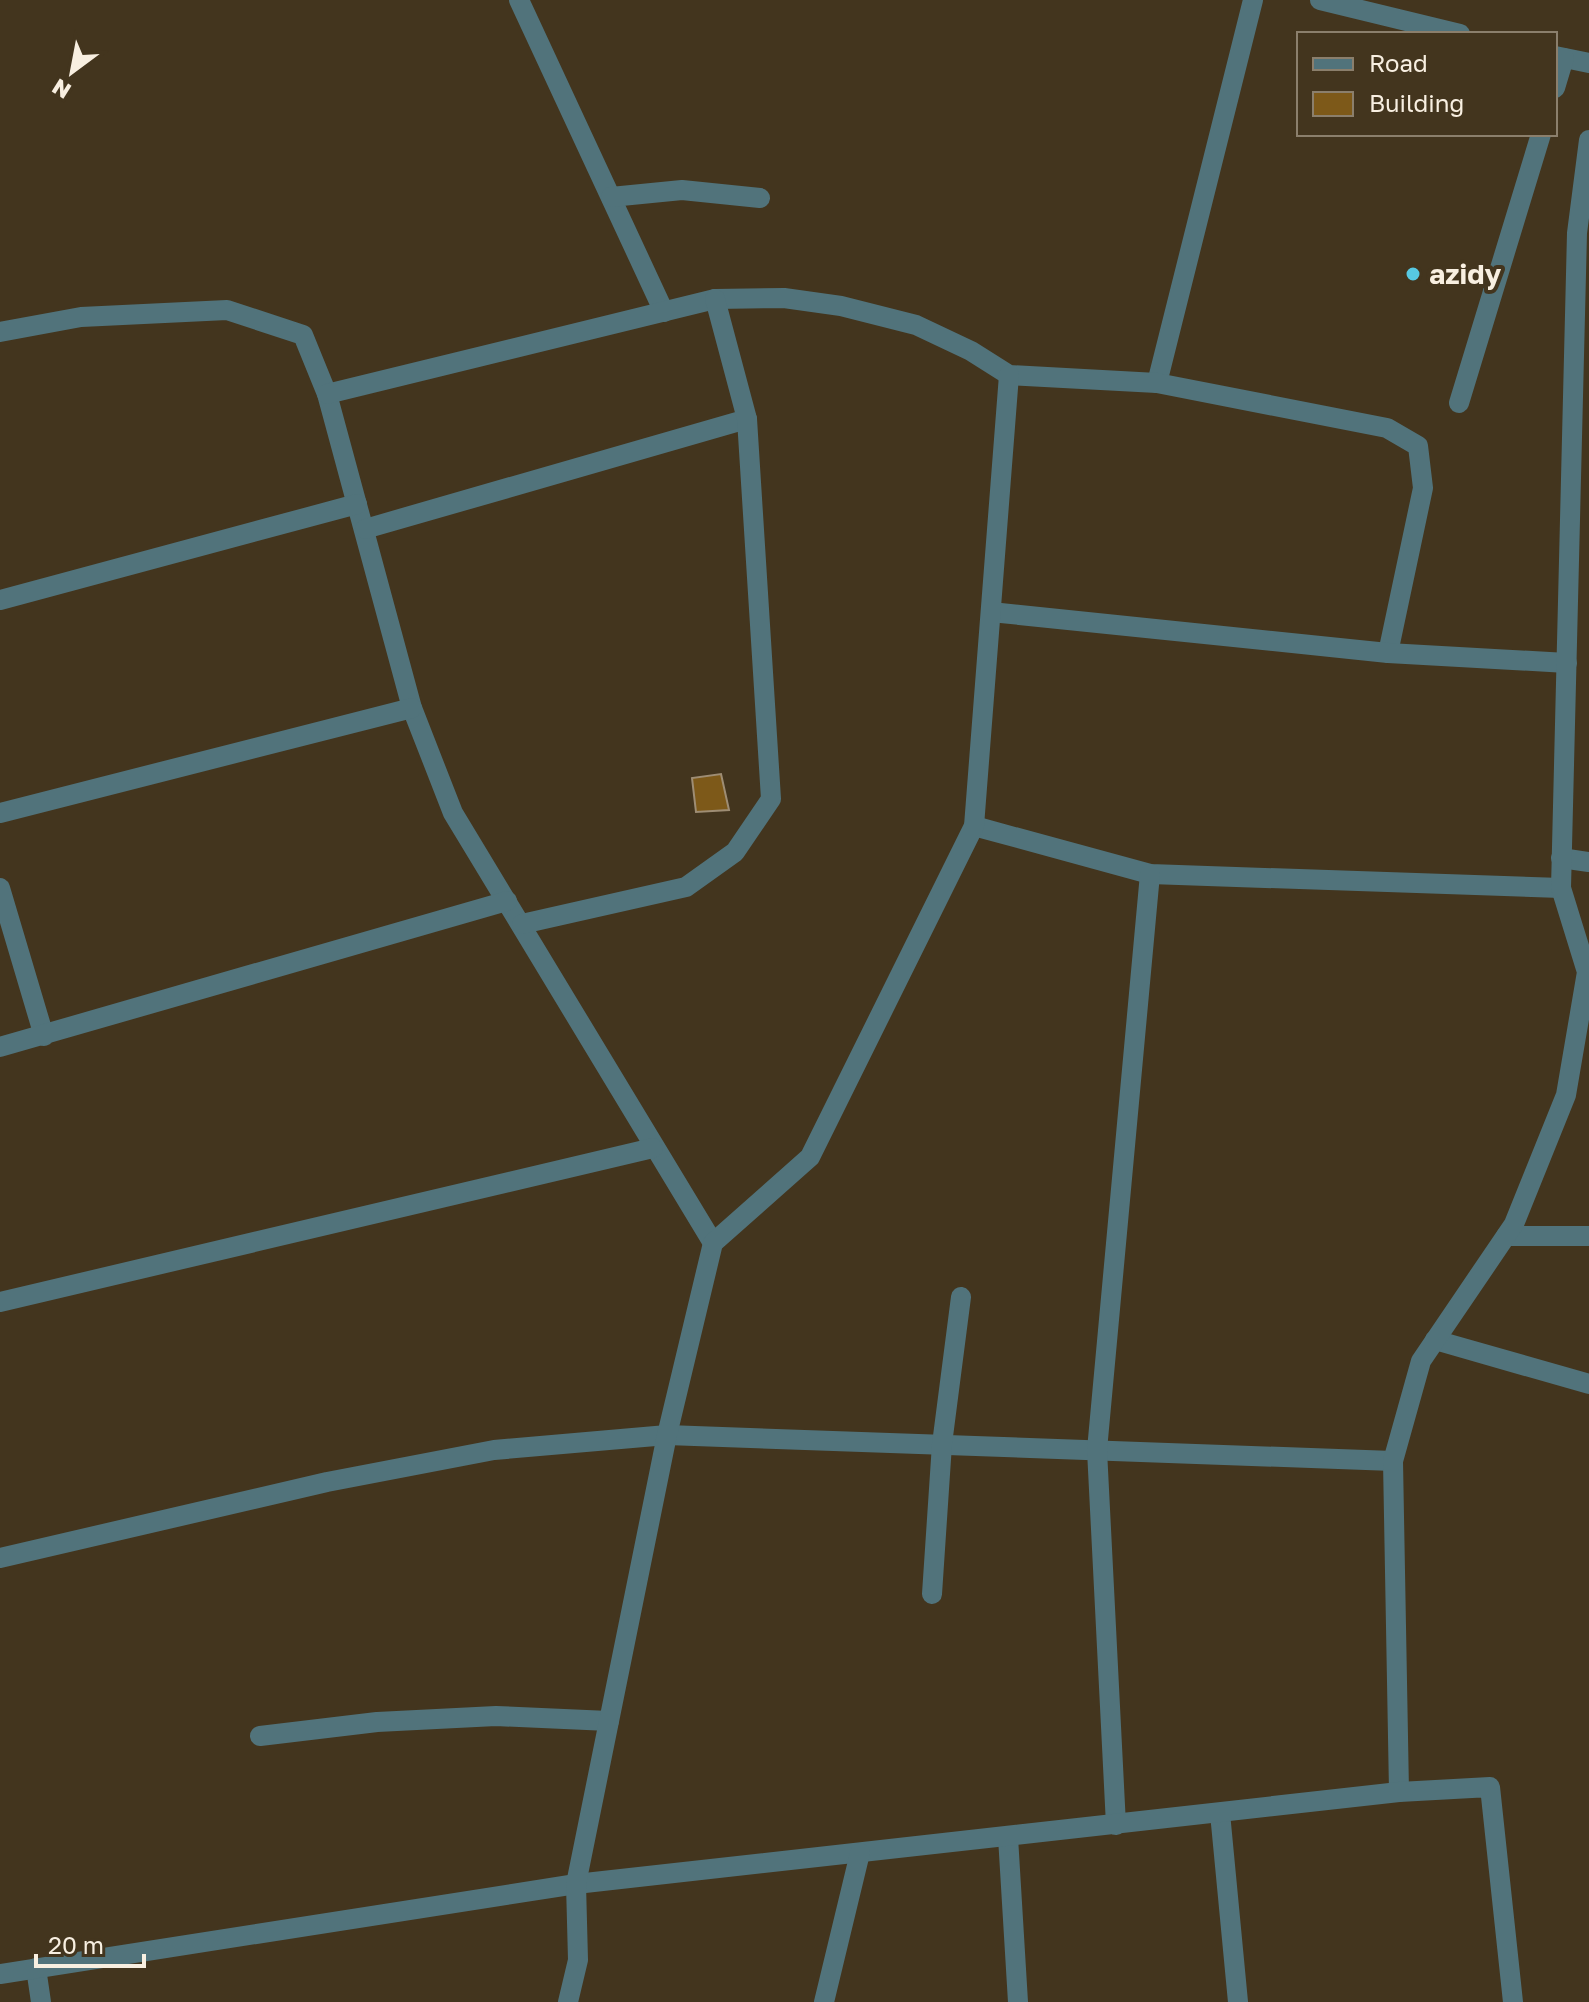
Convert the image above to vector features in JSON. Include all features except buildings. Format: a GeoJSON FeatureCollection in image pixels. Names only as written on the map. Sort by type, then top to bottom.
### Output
{"type":"FeatureCollection","features":[{"type":"Feature","properties":{"kind":"street"},"geometry":{"type":"LineString","coordinates":[[519,0],[664,312]]}},
{"type":"Feature","properties":{"kind":"street"},"geometry":{"type":"LineString","coordinates":[[1157,383],[1253,0]]}},
{"type":"Feature","properties":{"kind":"street"},"geometry":{"type":"LineString","coordinates":[[1320,0],[1452,32]]}},
{"type":"Feature","properties":{"kind":"street"},"geometry":{"type":"LineString","coordinates":[[1560,57],[1589,63]]}},
{"type":"Feature","properties":{"kind":"street"},"geometry":{"type":"LineString","coordinates":[[1459,403],[1540,136]]}},
{"type":"Feature","properties":{"kind":"street"},"geometry":{"type":"LineString","coordinates":[[1399,1792],[1393,1461],[1421,1361],[1506,1236],[1566,1095],[1588,972],[1561,888],[1561,858],[1577,233],[1589,140]]}},
{"type":"Feature","properties":{"kind":"street"},"geometry":{"type":"LineString","coordinates":[[611,197],[682,190],[760,198]]}},
{"type":"Feature","properties":{"kind":"street"},"geometry":{"type":"LineString","coordinates":[[327,394],[715,299],[784,298],[841,306],[916,325],[971,351],[1009,375],[1157,383],[1387,428],[1418,446],[1423,488],[1388,653]]}},
{"type":"Feature","properties":{"kind":"street"},"geometry":{"type":"LineString","coordinates":[[522,924],[686,887],[735,852],[771,799],[747,419],[715,299]]}},
{"type":"Feature","properties":{"kind":"street"},"geometry":{"type":"LineString","coordinates":[[0,332],[81,317],[227,310],[303,335],[327,394],[412,708],[453,813],[713,1243]]}},
{"type":"Feature","properties":{"kind":"street"},"geometry":{"type":"LineString","coordinates":[[568,2002],[578,1960],[576,1884],[667,1435],[713,1243],[810,1157],[974,826],[1009,375]]}},
{"type":"Feature","properties":{"kind":"street"},"geometry":{"type":"LineString","coordinates":[[365,529],[747,419]]}},
{"type":"Feature","properties":{"kind":"street"},"geometry":{"type":"LineString","coordinates":[[0,600],[357,504]]}},
{"type":"Feature","properties":{"kind":"street"},"geometry":{"type":"LineString","coordinates":[[991,612],[1388,653],[1567,663]]}},
{"type":"Feature","properties":{"kind":"street"},"geometry":{"type":"LineString","coordinates":[[0,813],[412,708]]}},
{"type":"Feature","properties":{"kind":"street"},"geometry":{"type":"LineString","coordinates":[[974,826],[1150,874],[1561,888]]}},
{"type":"Feature","properties":{"kind":"street"},"geometry":{"type":"LineString","coordinates":[[1561,858],[1589,862]]}},
{"type":"Feature","properties":{"kind":"street"},"geometry":{"type":"LineString","coordinates":[[1116,1825],[1097,1450],[1150,874]]}},
{"type":"Feature","properties":{"kind":"street"},"geometry":{"type":"LineString","coordinates":[[0,888],[44,1036]]}},
{"type":"Feature","properties":{"kind":"street"},"geometry":{"type":"LineString","coordinates":[[0,1047],[507,901]]}},
{"type":"Feature","properties":{"kind":"street"},"geometry":{"type":"LineString","coordinates":[[0,1302],[653,1148]]}},
{"type":"Feature","properties":{"kind":"street"},"geometry":{"type":"LineString","coordinates":[[1506,1236],[1589,1236]]}},
{"type":"Feature","properties":{"kind":"street"},"geometry":{"type":"LineString","coordinates":[[932,1594],[942,1444],[961,1297]]}},
{"type":"Feature","properties":{"kind":"street"},"geometry":{"type":"LineString","coordinates":[[1435,1340],[1589,1384]]}},
{"type":"Feature","properties":{"kind":"street"},"geometry":{"type":"LineString","coordinates":[[0,1558],[327,1482],[494,1450],[667,1435],[1393,1461]]}},
{"type":"Feature","properties":{"kind":"street"},"geometry":{"type":"LineString","coordinates":[[260,1736],[377,1722],[496,1716],[609,1721]]}},
{"type":"Feature","properties":{"kind":"street"},"geometry":{"type":"LineString","coordinates":[[0,1974],[576,1884],[1399,1792],[1490,1787],[1513,2002]]}},
{"type":"Feature","properties":{"kind":"street"},"geometry":{"type":"LineString","coordinates":[[1220,1813],[1238,2002]]}},
{"type":"Feature","properties":{"kind":"street"},"geometry":{"type":"LineString","coordinates":[[1008,1837],[1018,2002]]}},
{"type":"Feature","properties":{"kind":"street"},"geometry":{"type":"LineString","coordinates":[[824,2002],[860,1853]]}},
{"type":"Feature","properties":{"kind":"street"},"geometry":{"type":"LineString","coordinates":[[36,1968],[41,2002]]}},
{"type":"Feature","properties":{"kind":"place","name":"azidy"},"geometry":{"type":"Point","coordinates":[1413,274]}}]}
